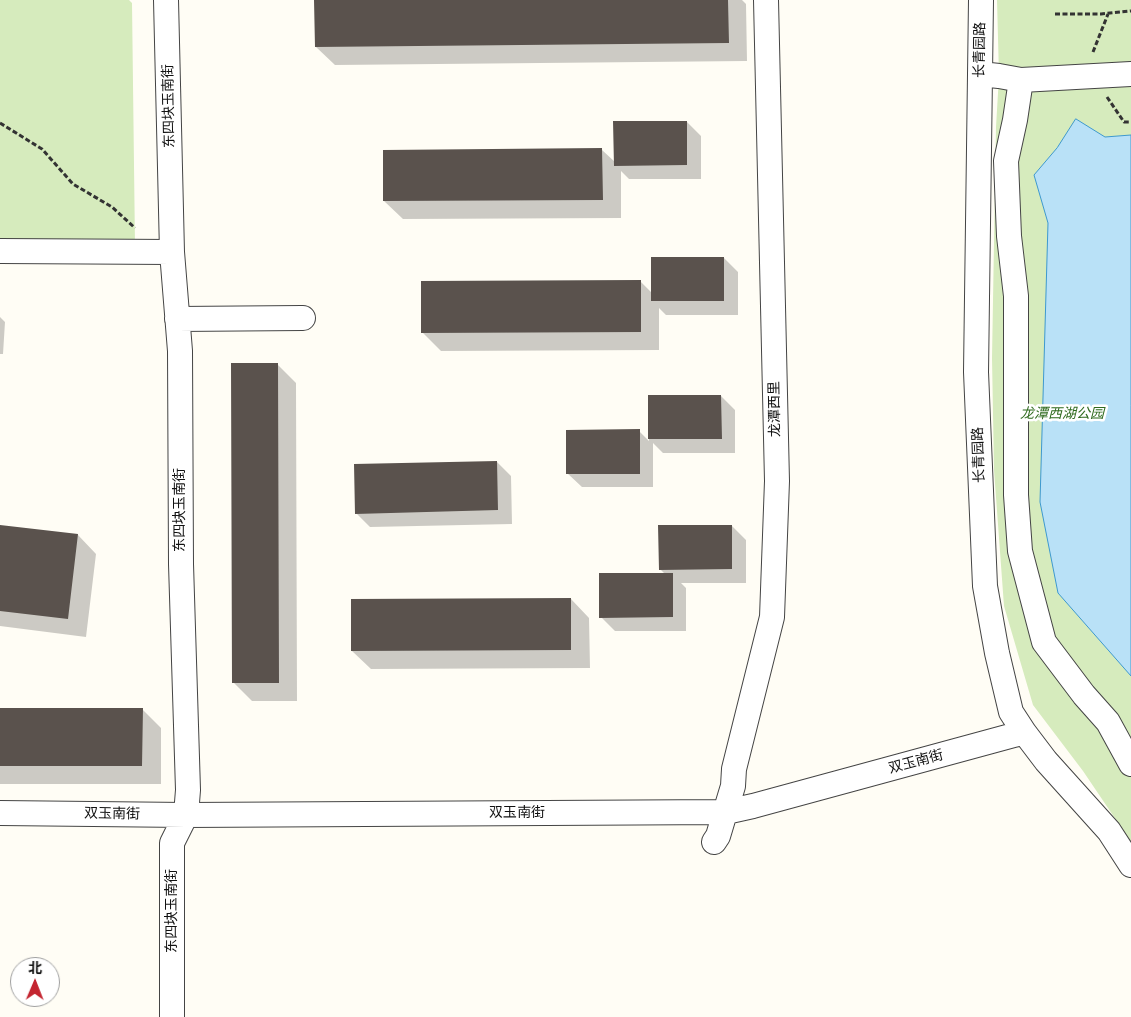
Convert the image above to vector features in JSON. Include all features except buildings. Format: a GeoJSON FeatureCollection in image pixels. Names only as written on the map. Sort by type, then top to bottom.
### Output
{"type":"FeatureCollection","features":[{"type":"Feature","properties":{"kind":"street","name":"东四块玉南街"},"geometry":{"type":"LineString","coordinates":[[166,0],[172,252],[180,351],[181,564],[188,790],[186,815],[172,842],[172,1017]]}},
{"type":"Feature","properties":{"kind":"street","name":"龙潭西里"},"geometry":{"type":"LineString","coordinates":[[714,842],[718,836],[733,786],[734,769],[772,617],[777,481],[766,0]]}},
{"type":"Feature","properties":{"kind":"street","name":"长青园路"},"geometry":{"type":"LineString","coordinates":[[981,0],[976,372],[985,586],[1011,712],[1046,761],[1109,831],[1131,864]]}},
{"type":"Feature","properties":{"kind":"street"},"geometry":{"type":"LineString","coordinates":[[980,74],[1020,80],[1131,74]]}},
{"type":"Feature","properties":{"kind":"street"},"geometry":{"type":"LineString","coordinates":[[1020,80],[1015,120],[1006,161],[1010,236],[1016,296],[1016,495],[1020,551],[1044,642],[1084,695],[1108,722],[1131,764]]}},
{"type":"Feature","properties":{"kind":"street"},"geometry":{"type":"LineString","coordinates":[[0,251],[172,252]]}},
{"type":"Feature","properties":{"kind":"street"},"geometry":{"type":"LineString","coordinates":[[177,319],[303,318]]}},
{"type":"Feature","properties":{"kind":"street","name":"双玉南街"},"geometry":{"type":"LineString","coordinates":[[0,813],[186,815],[726,812],[1024,732]]}},
{"type":"Feature","properties":{"kind":"path"},"geometry":{"type":"LineString","coordinates":[[1055,14],[1131,11]]}},
{"type":"Feature","properties":{"kind":"path"},"geometry":{"type":"LineString","coordinates":[[1083,76],[1109,13]]}},
{"type":"Feature","properties":{"kind":"path"},"geometry":{"type":"LineString","coordinates":[[1124,122],[1131,122]]}},
{"type":"Feature","properties":{"kind":"path"},"geometry":{"type":"LineString","coordinates":[[0,123],[42,149],[73,184],[112,207],[140,231]]}},
{"type":"Feature","properties":{"kind":"green space"},"geometry":{"type":"Polygon","coordinates":[[[0,0],[129,0],[132,3],[135,246],[0,244],[0,0]]]}},
{"type":"Feature","properties":{"kind":"green space","name":"龙潭西湖公园"},"geometry":{"type":"Polygon","coordinates":[[[997,0],[1131,0],[1131,842],[1083,771],[1033,705],[1004,606],[994,470],[992,358],[996,127],[999,76],[997,0]]]}},
{"type":"Feature","properties":{"kind":"water"},"geometry":{"type":"Polygon","coordinates":[[[1076,119],[1105,137],[1131,135],[1131,676],[1058,593],[1040,502],[1048,223],[1034,175],[1057,148],[1076,119]]]}}]}
